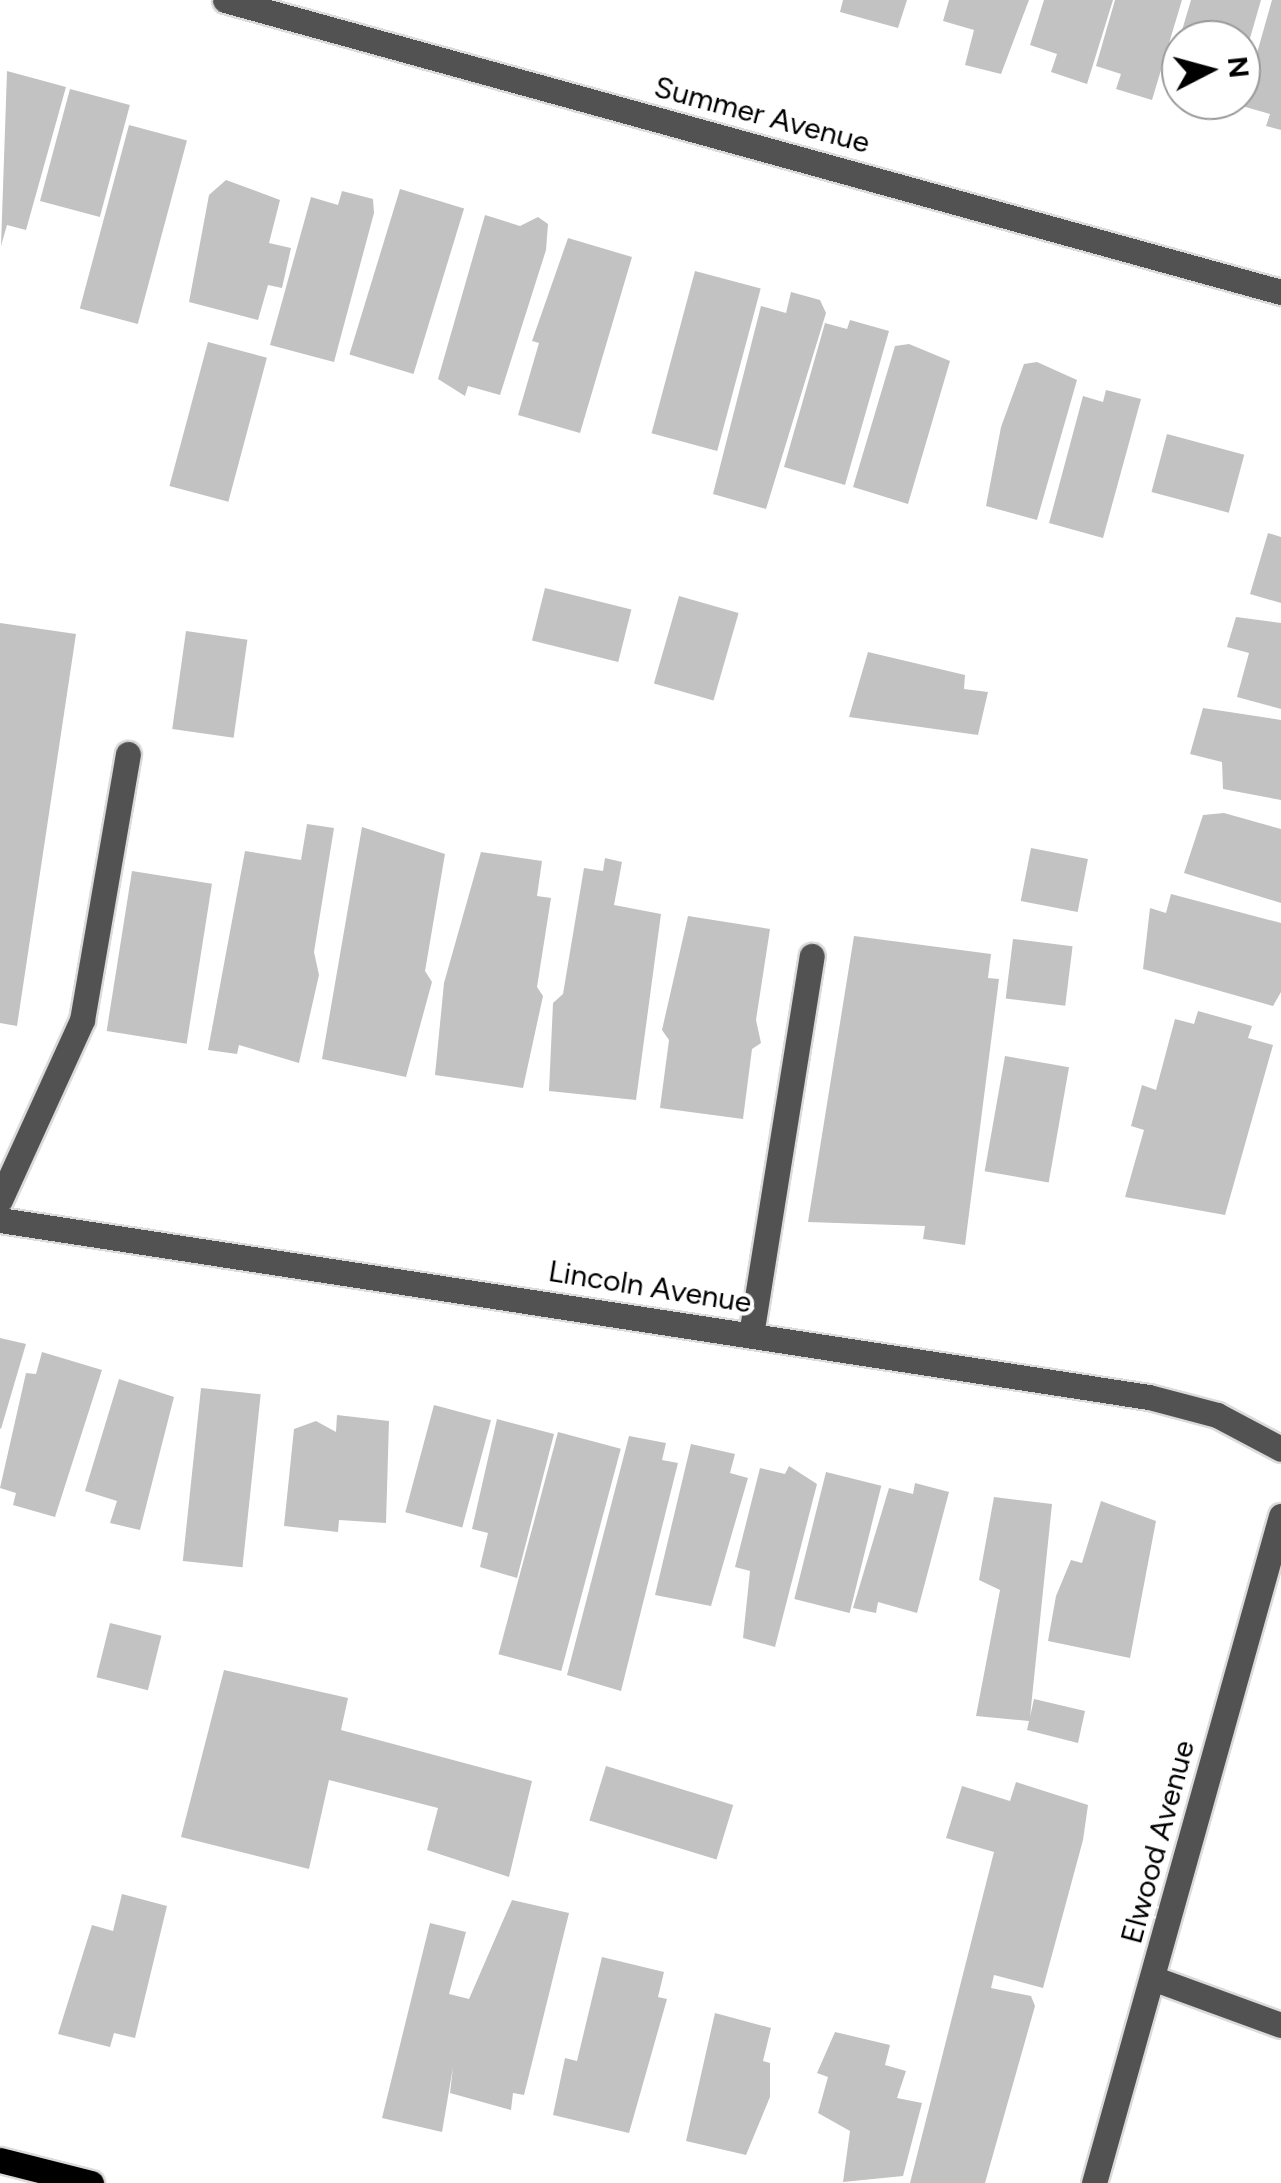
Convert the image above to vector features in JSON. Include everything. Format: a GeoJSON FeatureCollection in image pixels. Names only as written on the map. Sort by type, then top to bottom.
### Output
{"type":"FeatureCollection","features":[{"type":"Feature","properties":{"kind":"main road"},"geometry":{"type":"LineString","coordinates":[[0,2160],[91,2183]]}},
{"type":"Feature","properties":{"kind":"street","name":"Summer Avenue"},"geometry":{"type":"LineString","coordinates":[[225,0],[1281,292]]}},
{"type":"Feature","properties":{"kind":"street"},"geometry":{"type":"LineString","coordinates":[[0,1200],[82,1020],[128,754]]}},
{"type":"Feature","properties":{"kind":"street"},"geometry":{"type":"LineString","coordinates":[[751,1335],[812,956]]}},
{"type":"Feature","properties":{"kind":"street","name":"Lincoln Avenue"},"geometry":{"type":"LineString","coordinates":[[0,1220],[1187,1404],[1281,1449]]}},
{"type":"Feature","properties":{"kind":"street","name":"Elwood Avenue"},"geometry":{"type":"LineString","coordinates":[[1094,2183],[1155,1979],[1281,1516]]}},
{"type":"Feature","properties":{"kind":"street"},"geometry":{"type":"LineString","coordinates":[[1155,1979],[1281,2025]]}},
{"type":"Feature","properties":{"kind":"building"},"geometry":{"type":"Polygon","coordinates":[[[843,0],[907,0],[898,28],[840,12],[843,0]]]}},
{"type":"Feature","properties":{"kind":"building"},"geometry":{"type":"Polygon","coordinates":[[[949,0],[1029,0],[1001,74],[965,65],[974,30],[943,21],[949,0]]]}},
{"type":"Feature","properties":{"kind":"building"},"geometry":{"type":"Polygon","coordinates":[[[1044,0],[1113,0],[1087,84],[1051,72],[1057,54],[1030,45],[1044,0]]]}},
{"type":"Feature","properties":{"kind":"building"},"geometry":{"type":"Polygon","coordinates":[[[1115,0],[1182,0],[1176,20],[1161,20],[1161,70],[1152,100],[1116,89],[1121,74],[1096,66],[1115,0]]]}},
{"type":"Feature","properties":{"kind":"building"},"geometry":{"type":"Polygon","coordinates":[[[1191,0],[1261,0],[1255,20],[1185,20],[1191,0]]]}},
{"type":"Feature","properties":{"kind":"building"},"geometry":{"type":"Polygon","coordinates":[[[1272,0],[1281,0],[1281,130],[1266,126],[1270,114],[1261,111],[1261,39],[1272,0]]]}},
{"type":"Feature","properties":{"kind":"building"},"geometry":{"type":"Polygon","coordinates":[[[7,71],[66,87],[26,230],[7,225],[1,246],[7,71]]]}},
{"type":"Feature","properties":{"kind":"building"},"geometry":{"type":"Polygon","coordinates":[[[70,89],[130,105],[100,217],[40,201],[70,89]]]}},
{"type":"Feature","properties":{"kind":"building"},"geometry":{"type":"Polygon","coordinates":[[[129,125],[187,141],[138,324],[80,309],[129,125]]]}},
{"type":"Feature","properties":{"kind":"building"},"geometry":{"type":"Polygon","coordinates":[[[226,180],[280,200],[269,243],[291,248],[282,288],[268,285],[258,320],[189,302],[209,195],[226,180]]]}},
{"type":"Feature","properties":{"kind":"building"},"geometry":{"type":"Polygon","coordinates":[[[400,189],[464,209],[413,374],[349,354],[400,189]]]}},
{"type":"Feature","properties":{"kind":"building"},"geometry":{"type":"Polygon","coordinates":[[[342,191],[373,199],[374,213],[334,362],[270,345],[311,197],[338,205],[342,191]]]}},
{"type":"Feature","properties":{"kind":"building"},"geometry":{"type":"Polygon","coordinates":[[[485,215],[520,226],[538,217],[548,224],[546,250],[500,395],[468,386],[465,396],[438,379],[485,215]]]}},
{"type":"Feature","properties":{"kind":"building"},"geometry":{"type":"Polygon","coordinates":[[[568,238],[632,257],[580,433],[518,415],[539,343],[532,341],[568,238]]]}},
{"type":"Feature","properties":{"kind":"building"},"geometry":{"type":"Polygon","coordinates":[[[695,271],[761,289],[717,451],[652,433],[695,271]]]}},
{"type":"Feature","properties":{"kind":"building"},"geometry":{"type":"Polygon","coordinates":[[[791,292],[820,300],[826,313],[766,509],[713,494],[761,306],[786,313],[791,292]]]}},
{"type":"Feature","properties":{"kind":"building"},"geometry":{"type":"Polygon","coordinates":[[[850,320],[889,331],[845,485],[784,467],[825,323],[847,329],[850,320]]]}},
{"type":"Feature","properties":{"kind":"building"},"geometry":{"type":"Polygon","coordinates":[[[208,342],[267,358],[228,502],[169,486],[208,342]]]}},
{"type":"Feature","properties":{"kind":"building"},"geometry":{"type":"Polygon","coordinates":[[[909,344],[950,361],[908,504],[853,487],[895,346],[909,344]]]}},
{"type":"Feature","properties":{"kind":"building"},"geometry":{"type":"Polygon","coordinates":[[[1037,362],[1077,380],[1037,520],[986,506],[1001,427],[1024,364],[1037,362]]]}},
{"type":"Feature","properties":{"kind":"building"},"geometry":{"type":"Polygon","coordinates":[[[1106,390],[1141,399],[1103,538],[1049,523],[1083,396],[1103,402],[1106,390]]]}},
{"type":"Feature","properties":{"kind":"building"},"geometry":{"type":"Polygon","coordinates":[[[1167,434],[1244,455],[1229,513],[1151,492],[1167,434]]]}},
{"type":"Feature","properties":{"kind":"building"},"geometry":{"type":"Polygon","coordinates":[[[1268,533],[1281,537],[1281,603],[1250,594],[1268,533]]]}},
{"type":"Feature","properties":{"kind":"building"},"geometry":{"type":"Polygon","coordinates":[[[545,588],[631,610],[618,662],[532,640],[545,588]]]}},
{"type":"Feature","properties":{"kind":"building"},"geometry":{"type":"Polygon","coordinates":[[[679,596],[739,613],[714,701],[654,683],[679,596]]]}},
{"type":"Feature","properties":{"kind":"building"},"geometry":{"type":"Polygon","coordinates":[[[1236,617],[1281,623],[1281,709],[1237,697],[1249,653],[1227,647],[1236,617]]]}},
{"type":"Feature","properties":{"kind":"building"},"geometry":{"type":"Polygon","coordinates":[[[0,623],[76,634],[17,1026],[0,1023],[0,623]]]}},
{"type":"Feature","properties":{"kind":"building"},"geometry":{"type":"Polygon","coordinates":[[[186,631],[247,640],[234,738],[172,729],[186,631]]]}},
{"type":"Feature","properties":{"kind":"building"},"geometry":{"type":"Polygon","coordinates":[[[868,652],[965,675],[964,689],[988,692],[978,735],[849,717],[868,652]]]}},
{"type":"Feature","properties":{"kind":"building"},"geometry":{"type":"Polygon","coordinates":[[[1203,708],[1281,720],[1281,800],[1223,789],[1222,762],[1190,754],[1203,708]]]}},
{"type":"Feature","properties":{"kind":"building"},"geometry":{"type":"Polygon","coordinates":[[[1224,813],[1281,829],[1281,903],[1184,873],[1203,815],[1224,813]]]}},
{"type":"Feature","properties":{"kind":"building"},"geometry":{"type":"Polygon","coordinates":[[[307,824],[334,828],[314,952],[319,975],[299,1063],[239,1045],[237,1054],[208,1050],[245,851],[301,860],[307,824]]]}},
{"type":"Feature","properties":{"kind":"building"},"geometry":{"type":"Polygon","coordinates":[[[362,827],[445,854],[425,971],[432,982],[406,1077],[322,1059],[362,827]]]}},
{"type":"Feature","properties":{"kind":"building"},"geometry":{"type":"Polygon","coordinates":[[[1031,848],[1088,859],[1078,912],[1021,901],[1031,848]]]}},
{"type":"Feature","properties":{"kind":"building"},"geometry":{"type":"Polygon","coordinates":[[[481,852],[542,861],[537,896],[551,898],[537,987],[543,996],[523,1088],[435,1075],[444,983],[481,852]]]}},
{"type":"Feature","properties":{"kind":"building"},"geometry":{"type":"Polygon","coordinates":[[[605,858],[622,862],[614,905],[661,914],[636,1100],[549,1091],[553,1003],[563,994],[584,868],[603,871],[605,858]]]}},
{"type":"Feature","properties":{"kind":"building"},"geometry":{"type":"Polygon","coordinates":[[[132,871],[212,884],[187,1044],[107,1031],[132,871]]]}},
{"type":"Feature","properties":{"kind":"building"},"geometry":{"type":"Polygon","coordinates":[[[1171,894],[1281,923],[1281,992],[1273,1006],[1143,969],[1150,908],[1166,913],[1171,894]]]}},
{"type":"Feature","properties":{"kind":"building"},"geometry":{"type":"Polygon","coordinates":[[[688,916],[770,929],[756,1020],[761,1043],[752,1049],[743,1119],[660,1108],[669,1040],[662,1030],[688,916]]]}},
{"type":"Feature","properties":{"kind":"building"},"geometry":{"type":"Polygon","coordinates":[[[854,936],[991,954],[988,978],[999,979],[965,1245],[923,1239],[925,1226],[808,1222],[854,936]]]}},
{"type":"Feature","properties":{"kind":"building"},"geometry":{"type":"Polygon","coordinates":[[[1013,939],[1073,946],[1065,1006],[1006,999],[1013,939]]]}},
{"type":"Feature","properties":{"kind":"building"},"geometry":{"type":"Polygon","coordinates":[[[1198,1011],[1252,1026],[1248,1038],[1273,1045],[1225,1215],[1125,1197],[1144,1130],[1131,1126],[1142,1085],[1156,1090],[1175,1019],[1194,1024],[1198,1011]]]}},
{"type":"Feature","properties":{"kind":"building"},"geometry":{"type":"Polygon","coordinates":[[[1005,1056],[1069,1067],[1049,1183],[985,1171],[1005,1056]]]}},
{"type":"Feature","properties":{"kind":"building"},"geometry":{"type":"Polygon","coordinates":[[[0,1338],[26,1344],[1,1429],[0,1428],[0,1338]]]}},
{"type":"Feature","properties":{"kind":"building"},"geometry":{"type":"Polygon","coordinates":[[[42,1352],[102,1370],[55,1517],[13,1505],[16,1493],[0,1488],[26,1373],[36,1374],[42,1352]]]}},
{"type":"Feature","properties":{"kind":"building"},"geometry":{"type":"Polygon","coordinates":[[[119,1379],[174,1397],[140,1530],[110,1523],[117,1501],[85,1491],[119,1379]]]}},
{"type":"Feature","properties":{"kind":"building"},"geometry":{"type":"Polygon","coordinates":[[[201,1388],[261,1394],[242,1567],[183,1561],[201,1388]]]}},
{"type":"Feature","properties":{"kind":"building"},"geometry":{"type":"Polygon","coordinates":[[[434,1405],[491,1420],[462,1527],[405,1512],[434,1405]]]}},
{"type":"Feature","properties":{"kind":"building"},"geometry":{"type":"Polygon","coordinates":[[[337,1415],[389,1421],[386,1523],[339,1520],[338,1532],[284,1526],[294,1429],[316,1421],[336,1432],[337,1415]]]}},
{"type":"Feature","properties":{"kind":"building"},"geometry":{"type":"Polygon","coordinates":[[[497,1419],[554,1434],[517,1578],[480,1567],[488,1533],[472,1529],[497,1419]]]}},
{"type":"Feature","properties":{"kind":"building"},"geometry":{"type":"Polygon","coordinates":[[[558,1432],[621,1449],[561,1671],[498,1654],[558,1432]]]}},
{"type":"Feature","properties":{"kind":"building"},"geometry":{"type":"Polygon","coordinates":[[[629,1436],[666,1443],[662,1460],[678,1463],[621,1691],[567,1675],[629,1436]]]}},
{"type":"Feature","properties":{"kind":"building"},"geometry":{"type":"Polygon","coordinates":[[[691,1444],[735,1454],[730,1473],[748,1478],[711,1606],[655,1595],[691,1444]]]}},
{"type":"Feature","properties":{"kind":"building"},"geometry":{"type":"Polygon","coordinates":[[[789,1466],[817,1484],[775,1647],[743,1638],[750,1571],[735,1567],[760,1468],[785,1474],[789,1466]]]}},
{"type":"Feature","properties":{"kind":"building"},"geometry":{"type":"Polygon","coordinates":[[[826,1472],[881,1486],[850,1613],[794,1599],[826,1472]]]}},
{"type":"Feature","properties":{"kind":"building"},"geometry":{"type":"Polygon","coordinates":[[[915,1483],[949,1492],[917,1613],[878,1602],[876,1613],[853,1608],[889,1488],[913,1494],[915,1483]]]}},
{"type":"Feature","properties":{"kind":"building"},"geometry":{"type":"Polygon","coordinates":[[[994,1497],[1052,1504],[1030,1717],[1034,1699],[1085,1711],[1078,1743],[1027,1730],[1029,1721],[976,1716],[1000,1590],[979,1580],[994,1497]]]}},
{"type":"Feature","properties":{"kind":"building"},"geometry":{"type":"Polygon","coordinates":[[[1101,1501],[1156,1521],[1130,1658],[1048,1641],[1056,1596],[1071,1560],[1082,1563],[1101,1501]]]}},
{"type":"Feature","properties":{"kind":"building"},"geometry":{"type":"Polygon","coordinates":[[[110,1623],[161,1636],[148,1690],[96,1677],[110,1623]]]}},
{"type":"Feature","properties":{"kind":"building"},"geometry":{"type":"Polygon","coordinates":[[[224,1670],[348,1698],[341,1730],[532,1781],[509,1877],[427,1850],[438,1808],[329,1780],[309,1869],[181,1837],[224,1670]]]}},
{"type":"Feature","properties":{"kind":"building"},"geometry":{"type":"Polygon","coordinates":[[[606,1766],[733,1805],[717,1859],[589,1821],[606,1766]]]}},
{"type":"Feature","properties":{"kind":"building"},"geometry":{"type":"Polygon","coordinates":[[[1016,1782],[1088,1805],[1083,1840],[1043,1988],[994,1975],[991,1988],[1031,1996],[1035,2006],[985,2183],[910,2183],[994,1852],[946,1838],[962,1786],[1010,1801],[1016,1782]]]}},
{"type":"Feature","properties":{"kind":"building"},"geometry":{"type":"Polygon","coordinates":[[[122,1894],[167,1906],[135,2038],[114,2033],[110,2047],[58,2034],[92,1925],[113,1931],[122,1894]]]}},
{"type":"Feature","properties":{"kind":"building"},"geometry":{"type":"Polygon","coordinates":[[[512,1900],[569,1913],[524,2095],[513,2093],[511,2110],[450,2093],[453,2067],[442,2132],[382,2118],[430,1923],[466,1932],[449,1994],[469,1999],[512,1900]]]}},
{"type":"Feature","properties":{"kind":"building"},"geometry":{"type":"Polygon","coordinates":[[[602,1957],[664,1972],[658,1997],[667,1999],[629,2133],[553,2115],[565,2058],[577,2061],[602,1957]]]}},
{"type":"Feature","properties":{"kind":"building"},"geometry":{"type":"Polygon","coordinates":[[[715,2013],[771,2028],[763,2061],[770,2063],[770,2097],[746,2155],[686,2141],[715,2013]]]}},
{"type":"Feature","properties":{"kind":"building"},"geometry":{"type":"Polygon","coordinates":[[[835,2032],[890,2045],[885,2065],[906,2071],[897,2098],[922,2103],[903,2176],[843,2182],[850,2131],[818,2113],[828,2077],[817,2073],[835,2032]]]}}]}
